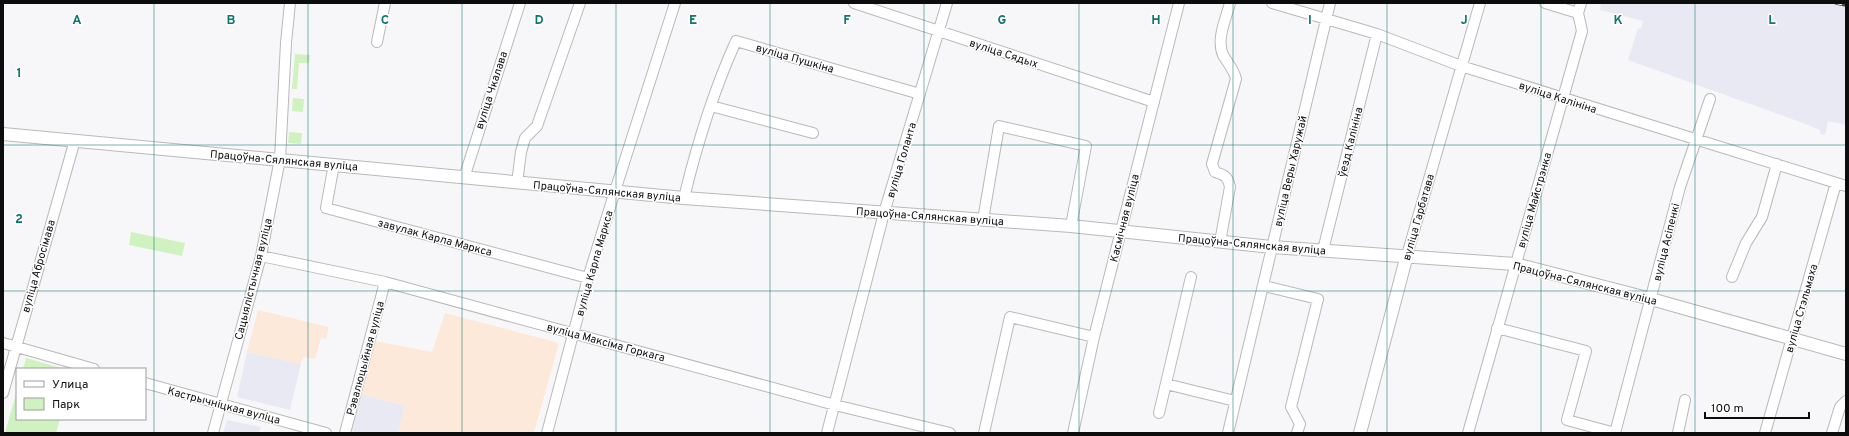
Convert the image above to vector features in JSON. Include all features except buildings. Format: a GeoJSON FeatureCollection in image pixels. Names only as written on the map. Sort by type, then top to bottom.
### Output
{"type":"FeatureCollection","features":[{"type":"Feature","properties":{"kind":"main road","name":"Працоўна-Сялянская вуліца"},"geometry":{"type":"LineString","coordinates":[[3,134],[684,198],[1071,226],[1272,247],[1407,255],[1515,264],[1651,299],[1846,354]]}},
{"type":"Feature","properties":{"kind":"main road","name":"вуліца Гарбатава"},"geometry":{"type":"LineString","coordinates":[[1360,433],[1407,255]]}},
{"type":"Feature","properties":{"kind":"street","name":"Сацыялістычная вуліца"},"geometry":{"type":"LineString","coordinates":[[213,433],[261,256],[280,159],[286,44],[290,3]]}},
{"type":"Feature","properties":{"kind":"street"},"geometry":{"type":"LineString","coordinates":[[377,42],[385,3]]}},
{"type":"Feature","properties":{"kind":"street","name":"вуліца Чкалава"},"geometry":{"type":"LineString","coordinates":[[464,178],[520,3]]}},
{"type":"Feature","properties":{"kind":"street"},"geometry":{"type":"LineString","coordinates":[[517,183],[521,152],[525,138],[537,126],[580,3]]}},
{"type":"Feature","properties":{"kind":"street","name":"вуліца Сядых"},"geometry":{"type":"LineString","coordinates":[[854,3],[1154,102]]}},
{"type":"Feature","properties":{"kind":"street","name":"вуліца Голанта"},"geometry":{"type":"LineString","coordinates":[[827,433],[884,213],[947,3]]}},
{"type":"Feature","properties":{"kind":"street","name":"Касмічная вуліца"},"geometry":{"type":"LineString","coordinates":[[1073,433],[1094,337],[1179,3]]}},
{"type":"Feature","properties":{"kind":"street"},"geometry":{"type":"LineString","coordinates":[[1220,242],[1230,187],[1228,179],[1224,175],[1215,172],[1212,164],[1236,79],[1234,71],[1224,55],[1220,42],[1230,3]]}},
{"type":"Feature","properties":{"kind":"street","name":"вуліца Калініна"},"geometry":{"type":"LineString","coordinates":[[1272,3],[1377,34],[1461,66],[1841,184]]}},
{"type":"Feature","properties":{"kind":"street","name":"вуліца Веры Харужай"},"geometry":{"type":"LineString","coordinates":[[1228,433],[1330,3]]}},
{"type":"Feature","properties":{"kind":"street","name":"вуліца Гарбатава"},"geometry":{"type":"LineString","coordinates":[[1407,255],[1480,3]]}},
{"type":"Feature","properties":{"kind":"street"},"geometry":{"type":"LineString","coordinates":[[1545,3],[1580,8]]}},
{"type":"Feature","properties":{"kind":"street","name":"вуліца Карла Маркса"},"geometry":{"type":"LineString","coordinates":[[547,433],[588,278],[614,191],[674,4]]}},
{"type":"Feature","properties":{"kind":"street","name":"вуліца Майстрэнка"},"geometry":{"type":"LineString","coordinates":[[1468,433],[1582,31],[1580,8]]}},
{"type":"Feature","properties":{"kind":"street","name":"ўезд Калініна"},"geometry":{"type":"LineString","coordinates":[[1323,250],[1377,34]]}},
{"type":"Feature","properties":{"kind":"street","name":"вуліца Пушкіна"},"geometry":{"type":"LineString","coordinates":[[684,198],[693,161],[719,78],[736,41],[920,94]]}},
{"type":"Feature","properties":{"kind":"street","name":"вуліца Асіпенкі"},"geometry":{"type":"LineString","coordinates":[[1615,433],[1680,187],[1710,99]]}},
{"type":"Feature","properties":{"kind":"street"},"geometry":{"type":"LineString","coordinates":[[711,106],[813,133]]}},
{"type":"Feature","properties":{"kind":"street"},"geometry":{"type":"LineString","coordinates":[[984,220],[999,126],[1086,146],[1071,226]]}},
{"type":"Feature","properties":{"kind":"street","name":"вуліца Абросімава"},"geometry":{"type":"LineString","coordinates":[[3,393],[75,140]]}},
{"type":"Feature","properties":{"kind":"street","name":"завулак Карла Маркса"},"geometry":{"type":"LineString","coordinates":[[334,164],[326,208],[588,278]]}},
{"type":"Feature","properties":{"kind":"street"},"geometry":{"type":"LineString","coordinates":[[1732,277],[1746,243],[1762,217],[1777,164]]}},
{"type":"Feature","properties":{"kind":"street","name":"вуліца Стэльмаха"},"geometry":{"type":"LineString","coordinates":[[1765,433],[1792,338],[1841,184]]}},
{"type":"Feature","properties":{"kind":"street","name":"вуліца Максіма Горкага"},"geometry":{"type":"LineString","coordinates":[[261,256],[385,282],[835,405],[950,433]]}},
{"type":"Feature","properties":{"kind":"street"},"geometry":{"type":"LineString","coordinates":[[1159,413],[1190,277]]}},
{"type":"Feature","properties":{"kind":"street","name":"Рэвалюцыйная вуліца"},"geometry":{"type":"LineString","coordinates":[[345,433],[385,282]]}},
{"type":"Feature","properties":{"kind":"street"},"geometry":{"type":"LineString","coordinates":[[1264,286],[1318,299],[1291,408],[1300,424],[1297,433]]}},
{"type":"Feature","properties":{"kind":"street"},"geometry":{"type":"LineString","coordinates":[[984,433],[1010,317],[1094,337]]}},
{"type":"Feature","properties":{"kind":"street"},"geometry":{"type":"LineString","coordinates":[[1497,328],[1586,351],[1567,420],[1615,433]]}},
{"type":"Feature","properties":{"kind":"street"},"geometry":{"type":"LineString","coordinates":[[3,343],[90,368]]}},
{"type":"Feature","properties":{"kind":"street","name":"Кастрычніцкая вуліца"},"geometry":{"type":"LineString","coordinates":[[146,383],[220,405],[326,433]]}},
{"type":"Feature","properties":{"kind":"street"},"geometry":{"type":"LineString","coordinates":[[1166,384],[1235,401]]}},
{"type":"Feature","properties":{"kind":"street"},"geometry":{"type":"LineString","coordinates":[[1678,433],[1685,400]]}},
{"type":"Feature","properties":{"kind":"street"},"geometry":{"type":"LineString","coordinates":[[1832,433],[1840,407],[1846,401]]}},
{"type":"Feature","properties":{"kind":"shaded area"},"geometry":{"type":"Polygon","coordinates":[[[1601,3],[1846,3],[1846,125],[1828,121],[1825,135],[1820,134],[1820,130],[1803,123],[1628,60],[1638,28],[1641,29],[1643,21],[1600,10],[1601,3]]]}},
{"type":"Feature","properties":{"kind":"shaded area"},"geometry":{"type":"Polygon","coordinates":[[[258,310],[329,327],[326,339],[321,338],[315,359],[303,357],[301,364],[247,352],[258,310]]]}},
{"type":"Feature","properties":{"kind":"shaded area"},"geometry":{"type":"Polygon","coordinates":[[[445,313],[559,343],[534,433],[398,433],[405,406],[362,394],[375,341],[432,352],[445,313]]]}},
{"type":"Feature","properties":{"kind":"shaded area"},"geometry":{"type":"Polygon","coordinates":[[[247,352],[301,364],[290,410],[237,397],[247,352]]]}},
{"type":"Feature","properties":{"kind":"shaded area"},"geometry":{"type":"Polygon","coordinates":[[[362,394],[405,406],[398,433],[359,433],[351,431],[362,394]]]}},
{"type":"Feature","properties":{"kind":"shaded area"},"geometry":{"type":"Polygon","coordinates":[[[227,420],[261,427],[259,433],[223,433],[227,420]]]}},
{"type":"Feature","properties":{"kind":"green space"},"geometry":{"type":"Polygon","coordinates":[[[295,54],[310,55],[309,63],[299,63],[297,89],[292,89],[295,54]]]}},
{"type":"Feature","properties":{"kind":"green space"},"geometry":{"type":"Polygon","coordinates":[[[293,98],[304,99],[303,112],[292,111],[293,98]]]}},
{"type":"Feature","properties":{"kind":"green space"},"geometry":{"type":"Polygon","coordinates":[[[289,132],[302,133],[301,144],[288,143],[289,132]]]}},
{"type":"Feature","properties":{"kind":"green space"},"geometry":{"type":"Polygon","coordinates":[[[131,232],[185,243],[182,256],[129,245],[131,232]]]}},
{"type":"Feature","properties":{"kind":"green space"},"geometry":{"type":"Polygon","coordinates":[[[26,358],[61,368],[23,368],[26,358]]]}},
{"type":"Feature","properties":{"kind":"green space"},"geometry":{"type":"Polygon","coordinates":[[[16,394],[16,420],[60,420],[56,433],[5,433],[16,394]]]}},
{"type":"Feature","properties":{"kind":"railway"},"geometry":{"type":"LineString","coordinates":[[1836,3],[1846,5]]}}]}
